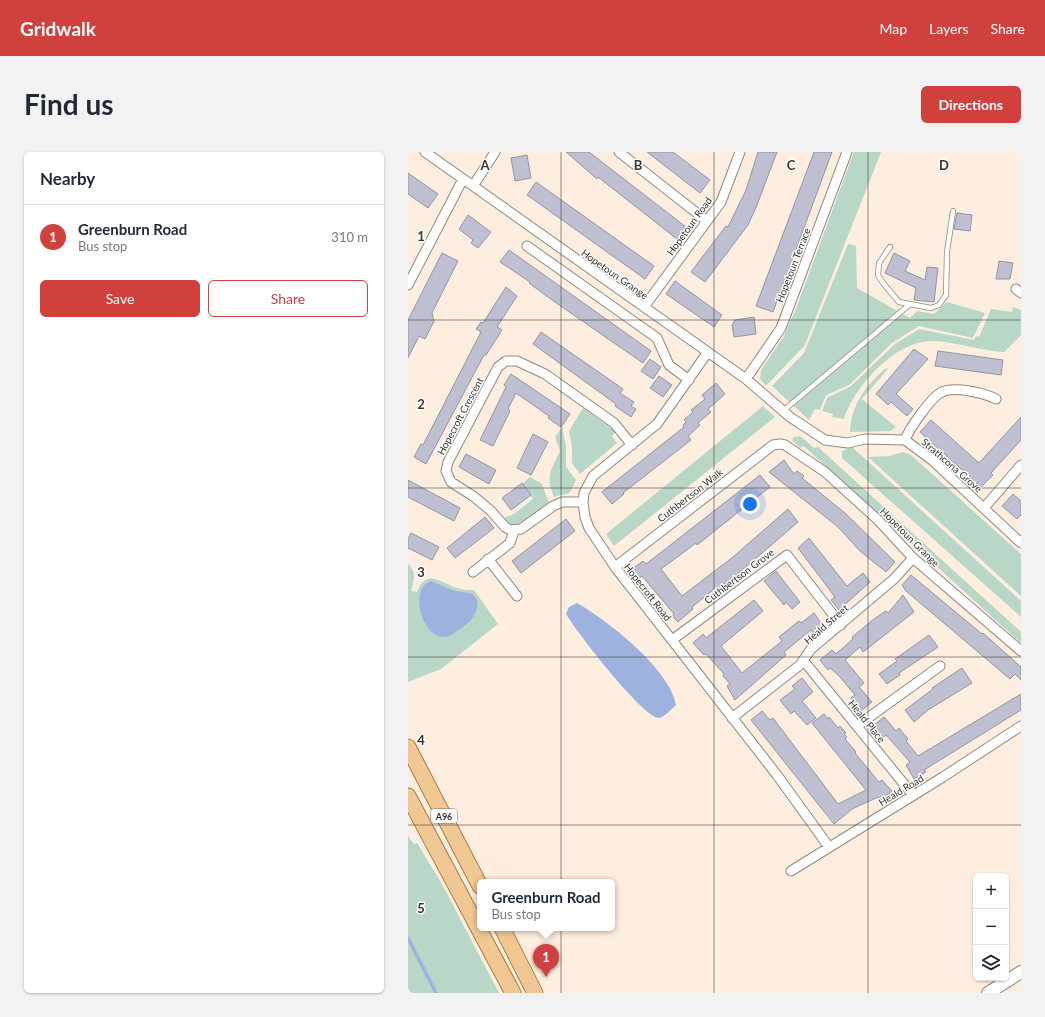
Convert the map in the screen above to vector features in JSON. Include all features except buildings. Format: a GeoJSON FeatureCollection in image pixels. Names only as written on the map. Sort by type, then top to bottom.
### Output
{"type":"FeatureCollection","features":[{"type":"Feature","properties":{"kind":"main road","name":"A96"},"geometry":{"type":"LineString","coordinates":[[408,747],[477,880]]}},
{"type":"Feature","properties":{"kind":"main road","name":"A96"},"geometry":{"type":"LineString","coordinates":[[408,796],[477,925]]}},
{"type":"Feature","properties":{"kind":"main road","name":"A96"},"geometry":{"type":"LineString","coordinates":[[480,931],[513,993]]}},
{"type":"Feature","properties":{"kind":"main road"},"geometry":{"type":"LineString","coordinates":[[504,931],[535,993]]}},
{"type":"Feature","properties":{"kind":"street","name":"Hopetoun Grange"},"geometry":{"type":"LineString","coordinates":[[425,152],[746,379],[786,414]]}},
{"type":"Feature","properties":{"kind":"street"},"geometry":{"type":"LineString","coordinates":[[472,186],[495,152]]}},
{"type":"Feature","properties":{"kind":"street"},"geometry":{"type":"LineString","coordinates":[[619,152],[707,220]]}},
{"type":"Feature","properties":{"kind":"street","name":"Hopetoun Road"},"geometry":{"type":"LineString","coordinates":[[644,307],[721,202],[740,152]]}},
{"type":"Feature","properties":{"kind":"street","name":"Hopetoun Terrace"},"geometry":{"type":"LineString","coordinates":[[746,379],[781,328],[847,152]]}},
{"type":"Feature","properties":{"kind":"street"},"geometry":{"type":"LineString","coordinates":[[409,281],[463,179]]}},
{"type":"Feature","properties":{"kind":"street"},"geometry":{"type":"LineString","coordinates":[[539,233],[528,247],[657,338],[669,365],[689,380]]}},
{"type":"Feature","properties":{"kind":"street","name":"Hopecroft Road"},"geometry":{"type":"LineString","coordinates":[[708,352],[657,424],[593,476],[584,494],[583,502],[585,517],[589,528],[615,567],[732,718],[829,847]]}},
{"type":"Feature","properties":{"kind":"street","name":"Hopecroft Crescent"},"geometry":{"type":"LineString","coordinates":[[514,531],[504,527],[491,511],[451,482],[446,471],[452,454],[498,367],[502,363],[510,360],[517,361],[544,374],[614,423],[632,445]]}},
{"type":"Feature","properties":{"kind":"street"},"geometry":{"type":"LineString","coordinates":[[905,440],[909,429],[941,392],[951,389],[988,395],[996,399]]}},
{"type":"Feature","properties":{"kind":"street","name":"Strathcona Grove"},"geometry":{"type":"LineString","coordinates":[[786,414],[825,440],[838,443],[848,443],[865,439],[905,440],[932,460],[1021,543]]}},
{"type":"Feature","properties":{"kind":"street","name":"Hopetoun Grange"},"geometry":{"type":"LineString","coordinates":[[780,444],[785,445],[825,472],[878,520],[913,558],[1021,651]]}},
{"type":"Feature","properties":{"kind":"street","name":"Cuthbertson Walk"},"geometry":{"type":"LineString","coordinates":[[615,567],[773,445],[780,444]]}},
{"type":"Feature","properties":{"kind":"street"},"geometry":{"type":"LineString","coordinates":[[984,508],[1021,465]]}},
{"type":"Feature","properties":{"kind":"street"},"geometry":{"type":"LineString","coordinates":[[473,572],[510,543],[514,531],[521,529],[553,506],[562,502],[583,502]]}},
{"type":"Feature","properties":{"kind":"street","name":"Cuthbertson Grove"},"geometry":{"type":"LineString","coordinates":[[672,640],[787,555],[842,625]]}},
{"type":"Feature","properties":{"kind":"street","name":"Heald Street"},"geometry":{"type":"LineString","coordinates":[[732,718],[800,665],[811,649],[842,625],[894,579],[913,558]]}},
{"type":"Feature","properties":{"kind":"street"},"geometry":{"type":"LineString","coordinates":[[488,559],[517,596]]}},
{"type":"Feature","properties":{"kind":"street","name":"Heald Place"},"geometry":{"type":"LineString","coordinates":[[803,660],[913,795]]}},
{"type":"Feature","properties":{"kind":"street"},"geometry":{"type":"LineString","coordinates":[[857,726],[912,681],[940,666]]}},
{"type":"Feature","properties":{"kind":"street","name":"Heald Road"},"geometry":{"type":"LineString","coordinates":[[791,871],[1021,726]]}},
{"type":"Feature","properties":{"kind":"street"},"geometry":{"type":"LineString","coordinates":[[988,993],[1021,972]]}},
{"type":"Feature","properties":{"kind":"lane"},"geometry":{"type":"LineString","coordinates":[[890,247],[879,263],[878,275],[899,302],[931,308],[939,305],[946,295],[947,252],[953,211]]}},
{"type":"Feature","properties":{"kind":"lane"},"geometry":{"type":"LineString","coordinates":[[786,414],[909,305]]}},
{"type":"Feature","properties":{"kind":"green space"},"geometry":{"type":"Polygon","coordinates":[[[854,152],[881,152],[805,345],[766,386],[760,379],[761,370],[784,336],[797,306],[854,152]]]}},
{"type":"Feature","properties":{"kind":"green space"},"geometry":{"type":"Polygon","coordinates":[[[848,244],[856,246],[857,288],[910,318],[917,311],[934,314],[947,302],[985,313],[973,338],[919,326],[892,343],[849,385],[826,395],[820,410],[815,409],[809,420],[772,386],[804,353],[848,244]]]}},
{"type":"Feature","properties":{"kind":"green space"},"geometry":{"type":"Polygon","coordinates":[[[1013,307],[1021,310],[1021,335],[1004,352],[943,342],[920,342],[892,356],[867,379],[849,406],[844,419],[832,417],[833,414],[822,411],[827,398],[851,386],[895,344],[919,329],[974,340],[976,336],[979,337],[991,309],[1012,312],[1013,307]]]}},
{"type":"Feature","properties":{"kind":"green space"},"geometry":{"type":"Polygon","coordinates":[[[886,368],[888,369],[862,399],[896,427],[890,431],[850,432],[853,413],[861,396],[872,381],[886,368]]]}},
{"type":"Feature","properties":{"kind":"green space"},"geometry":{"type":"Polygon","coordinates":[[[763,406],[775,417],[614,546],[606,534],[763,406]]]}},
{"type":"Feature","properties":{"kind":"green space"},"geometry":{"type":"Polygon","coordinates":[[[583,408],[616,432],[612,436],[617,443],[580,474],[572,463],[572,447],[569,431],[583,408]]]}},
{"type":"Feature","properties":{"kind":"green space"},"geometry":{"type":"Polygon","coordinates":[[[563,426],[566,445],[566,467],[576,480],[570,492],[554,497],[550,484],[550,473],[560,451],[555,437],[563,426]]]}},
{"type":"Feature","properties":{"kind":"green space"},"geometry":{"type":"Polygon","coordinates":[[[800,436],[814,448],[818,447],[1021,632],[1021,643],[807,449],[803,446],[800,448],[792,440],[794,437],[800,436]]]}},
{"type":"Feature","properties":{"kind":"green space"},"geometry":{"type":"Polygon","coordinates":[[[852,447],[1021,601],[1021,617],[842,458],[842,451],[852,447]]]}},
{"type":"Feature","properties":{"kind":"green space"},"geometry":{"type":"Polygon","coordinates":[[[903,452],[911,455],[1021,554],[1021,596],[868,457],[890,456],[903,452]]]}},
{"type":"Feature","properties":{"kind":"green space"},"geometry":{"type":"Polygon","coordinates":[[[530,477],[542,484],[549,503],[521,524],[511,526],[504,518],[514,514],[533,499],[522,484],[530,477]]]}},
{"type":"Feature","properties":{"kind":"green space"},"geometry":{"type":"Polygon","coordinates":[[[408,564],[414,573],[411,591],[417,592],[421,584],[431,578],[461,589],[474,590],[498,624],[441,669],[408,682],[408,564]]]}},
{"type":"Feature","properties":{"kind":"green space"},"geometry":{"type":"Polygon","coordinates":[[[408,836],[414,844],[417,843],[442,884],[499,993],[408,993],[408,836]]]}},
{"type":"Feature","properties":{"kind":"water"},"geometry":{"type":"Polygon","coordinates":[[[431,581],[452,590],[473,594],[478,602],[475,614],[470,621],[464,627],[448,636],[444,637],[436,635],[429,630],[424,622],[419,602],[420,593],[424,585],[431,581]]]}},
{"type":"Feature","properties":{"kind":"water"},"geometry":{"type":"Polygon","coordinates":[[[577,603],[620,633],[650,661],[662,676],[671,691],[676,705],[666,715],[659,718],[651,714],[639,704],[625,690],[595,654],[566,614],[569,607],[577,603]]]}},
{"type":"Feature","properties":{"kind":"waterway"},"geometry":{"type":"LineString","coordinates":[[408,938],[436,993]]}},
{"type":"Feature","properties":{"kind":"place","name":"Greenburn Road"},"geometry":{"type":"Point","coordinates":[546,977]}}]}
